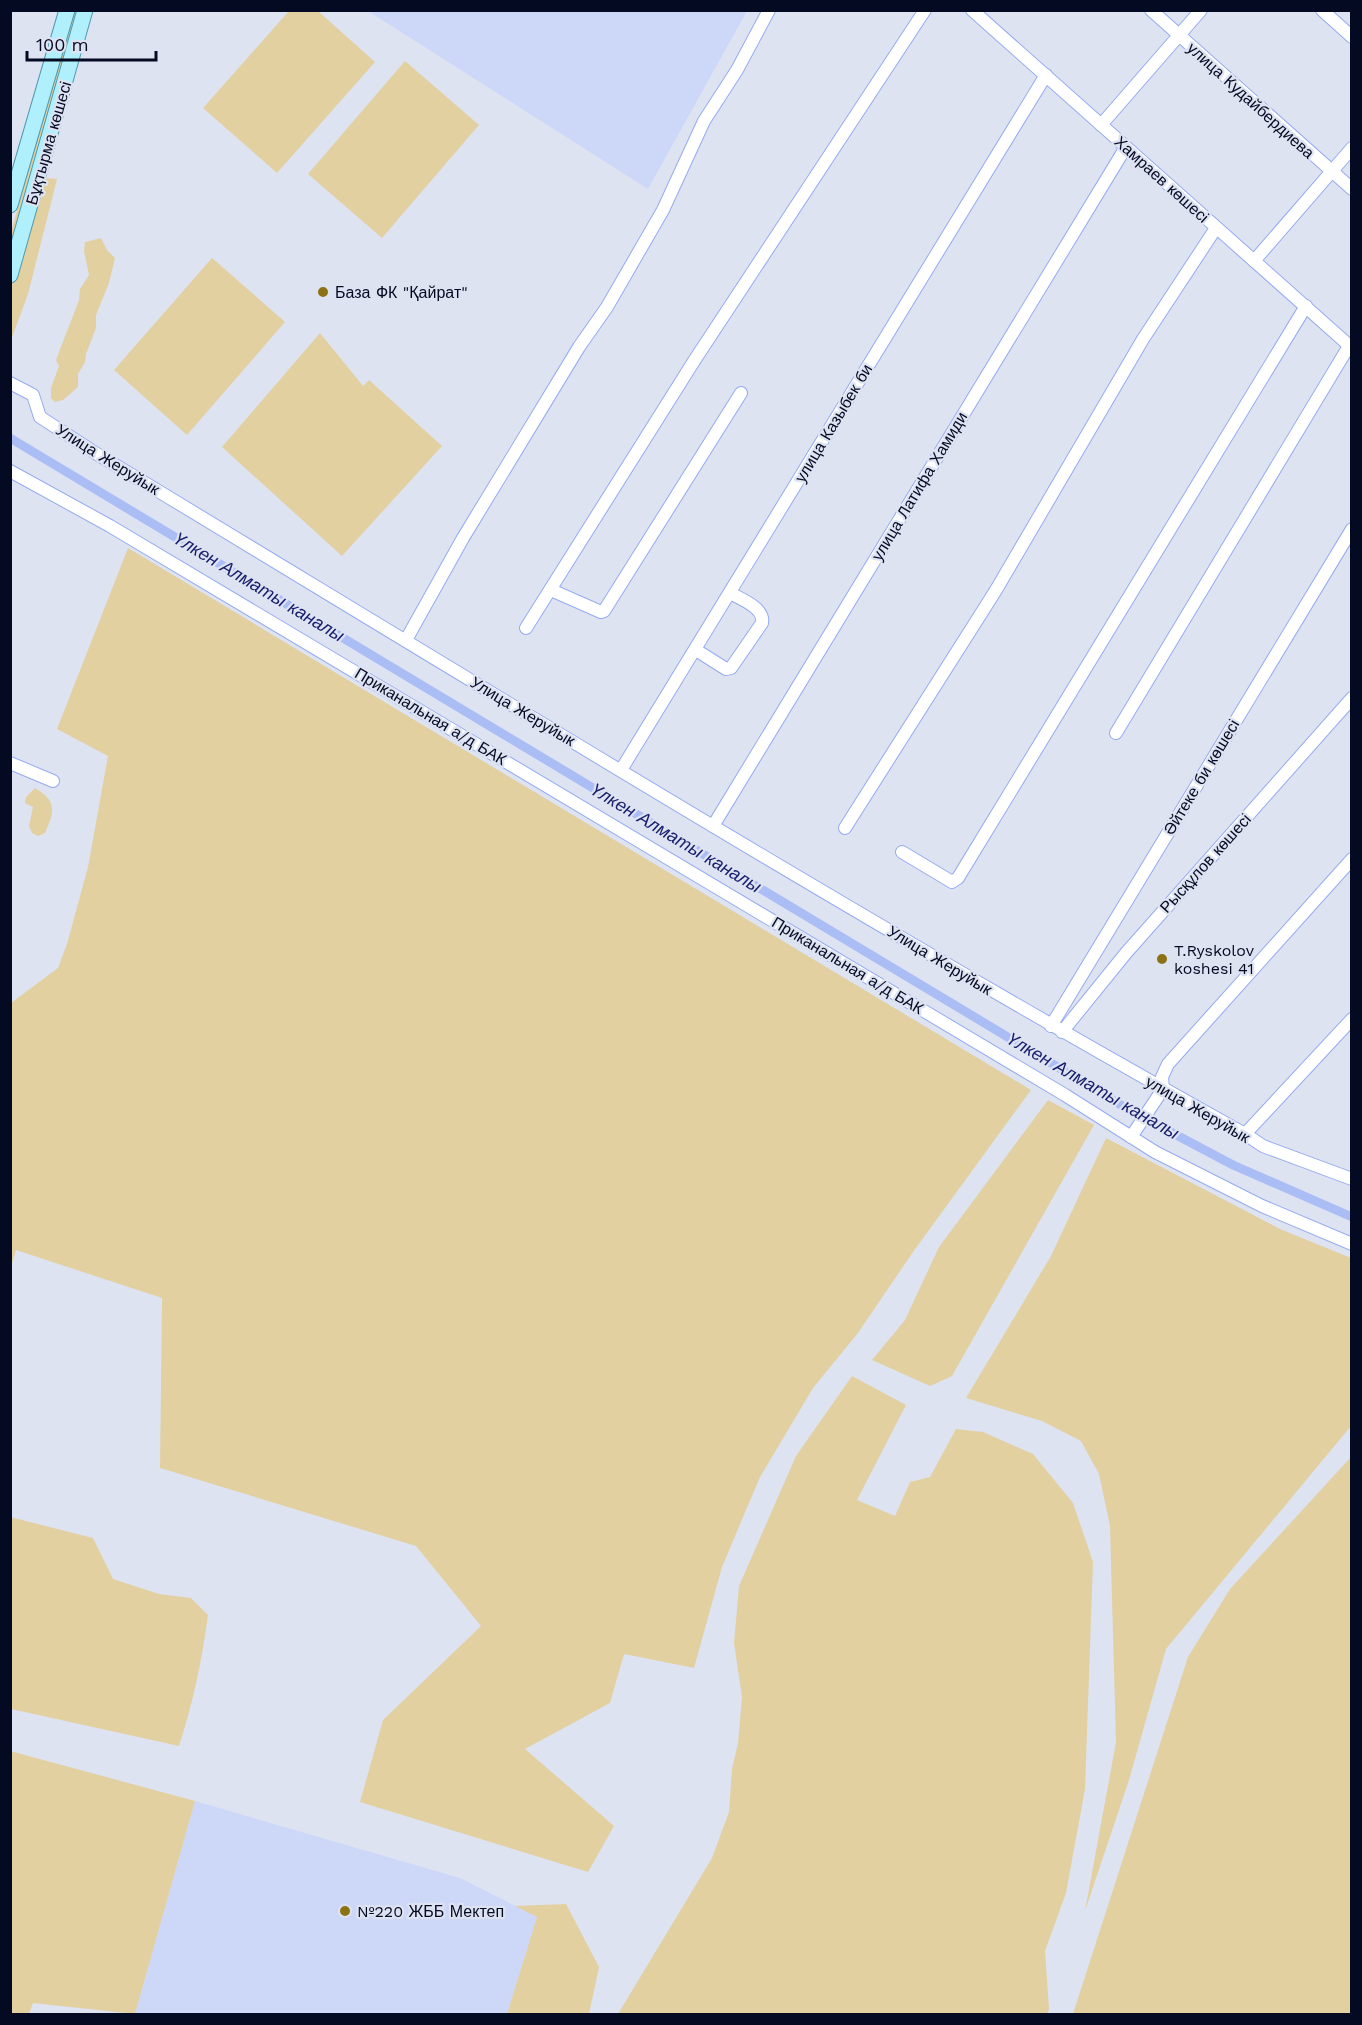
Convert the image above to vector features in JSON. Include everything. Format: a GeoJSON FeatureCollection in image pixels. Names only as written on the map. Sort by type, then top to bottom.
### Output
{"type":"FeatureCollection","features":[{"type":"Feature","properties":{"kind":"main road","name":"Бұқтырма көшесі"},"geometry":{"type":"LineString","coordinates":[[10,205],[67,10]]}},
{"type":"Feature","properties":{"kind":"main road","name":"Бұқтырма көшесі"},"geometry":{"type":"LineString","coordinates":[[10,275],[85,10]]}},
{"type":"Feature","properties":{"kind":"street"},"geometry":{"type":"LineString","coordinates":[[406,640],[463,538],[579,347],[613,297],[663,210],[704,121],[737,70],[769,10]]}},
{"type":"Feature","properties":{"kind":"street"},"geometry":{"type":"LineString","coordinates":[[526,628],[701,351],[925,10]]}},
{"type":"Feature","properties":{"kind":"street","name":"Хамраев көшесі"},"geometry":{"type":"LineString","coordinates":[[972,10],[1350,347]]}},
{"type":"Feature","properties":{"kind":"street","name":"улица Кудайбердиева"},"geometry":{"type":"LineString","coordinates":[[1151,10],[1352,189]]}},
{"type":"Feature","properties":{"kind":"street"},"geometry":{"type":"LineString","coordinates":[[1101,124],[1201,10]]}},
{"type":"Feature","properties":{"kind":"street"},"geometry":{"type":"LineString","coordinates":[[1322,10],[1352,37]]}},
{"type":"Feature","properties":{"kind":"street","name":"улица Казыбек би"},"geometry":{"type":"LineString","coordinates":[[621,770],[1046,75]]}},
{"type":"Feature","properties":{"kind":"street","name":"улица Латифа Хамиди"},"geometry":{"type":"LineString","coordinates":[[713,825],[1126,147]]}},
{"type":"Feature","properties":{"kind":"street"},"geometry":{"type":"LineString","coordinates":[[1254,261],[1352,148]]}},
{"type":"Feature","properties":{"kind":"street"},"geometry":{"type":"LineString","coordinates":[[845,828],[996,590],[1143,339],[1216,228]]}},
{"type":"Feature","properties":{"kind":"street"},"geometry":{"type":"LineString","coordinates":[[902,852],[952,882],[958,878],[1306,306]]}},
{"type":"Feature","properties":{"kind":"street"},"geometry":{"type":"LineString","coordinates":[[1116,733],[1350,347]]}},
{"type":"Feature","properties":{"kind":"street","name":"Улица Жеруйык"},"geometry":{"type":"LineString","coordinates":[[10,382],[33,395],[40,417],[97,454],[1056,1029]]}},
{"type":"Feature","properties":{"kind":"street"},"geometry":{"type":"LineString","coordinates":[[551,590],[601,612],[604,611],[741,393]]}},
{"type":"Feature","properties":{"kind":"street","name":"Приканальная а/д БАК"},"geometry":{"type":"LineString","coordinates":[[10,471],[182,568],[1036,1077],[1155,1152],[1262,1206],[1352,1244]]}},
{"type":"Feature","properties":{"kind":"street","name":"Әйтеке би көшесі"},"geometry":{"type":"LineString","coordinates":[[1056,1029],[1352,529]]}},
{"type":"Feature","properties":{"kind":"street"},"geometry":{"type":"LineString","coordinates":[[696,650],[726,669],[731,668],[762,623],[761,612],[730,592]]}},
{"type":"Feature","properties":{"kind":"street","name":"Рысқұлов көшесі"},"geometry":{"type":"LineString","coordinates":[[1056,1029],[1352,698]]}},
{"type":"Feature","properties":{"kind":"street"},"geometry":{"type":"LineString","coordinates":[[10,763],[53,781]]}},
{"type":"Feature","properties":{"kind":"street"},"geometry":{"type":"LineString","coordinates":[[1131,1137],[1161,1092],[1162,1077],[1168,1064],[1352,859]]}},
{"type":"Feature","properties":{"kind":"street"},"geometry":{"type":"LineString","coordinates":[[1245,1134],[1352,1019]]}},
{"type":"Feature","properties":{"kind":"street","name":"улица Жеруйык"},"geometry":{"type":"LineString","coordinates":[[1056,1029],[1161,1092],[1245,1134],[1263,1146],[1352,1179]]}},
{"type":"Feature","properties":{"kind":"shaded area"},"geometry":{"type":"Polygon","coordinates":[[[74,11],[79,11],[11,249],[11,232],[74,11]]]}},
{"type":"Feature","properties":{"kind":"shaded area"},"geometry":{"type":"Polygon","coordinates":[[[289,11],[318,11],[375,62],[277,173],[203,108],[289,11]]]}},
{"type":"Feature","properties":{"kind":"shaded area"},"geometry":{"type":"Polygon","coordinates":[[[368,11],[747,11],[648,189],[368,11]]]}},
{"type":"Feature","properties":{"kind":"shaded area"},"geometry":{"type":"Polygon","coordinates":[[[405,61],[479,125],[382,238],[308,174],[405,61]]]}},
{"type":"Feature","properties":{"kind":"shaded area"},"geometry":{"type":"Polygon","coordinates":[[[46,178],[57,179],[28,294],[11,340],[11,284],[38,184],[46,178]]]}},
{"type":"Feature","properties":{"kind":"shaded area"},"geometry":{"type":"Polygon","coordinates":[[[101,238],[107,250],[115,258],[109,283],[96,315],[96,328],[85,362],[78,374],[78,387],[63,400],[55,402],[51,398],[51,388],[59,366],[56,360],[79,300],[80,289],[89,275],[84,251],[85,242],[101,238]]]}},
{"type":"Feature","properties":{"kind":"shaded area"},"geometry":{"type":"Polygon","coordinates":[[[212,258],[285,322],[187,435],[114,370],[212,258]]]}},
{"type":"Feature","properties":{"kind":"shaded area"},"geometry":{"type":"Polygon","coordinates":[[[320,333],[363,386],[369,380],[442,446],[342,556],[222,447],[320,333]]]}},
{"type":"Feature","properties":{"kind":"shaded area"},"geometry":{"type":"Polygon","coordinates":[[[128,548],[1031,1090],[913,1252],[858,1333],[813,1388],[760,1477],[722,1567],[694,1668],[624,1654],[610,1703],[525,1749],[614,1826],[588,1872],[360,1802],[383,1720],[481,1626],[416,1546],[160,1468],[162,1298],[16,1250],[11,1267],[11,1003],[58,968],[88,867],[108,756],[57,729],[128,548]]]}},
{"type":"Feature","properties":{"kind":"shaded area"},"geometry":{"type":"Polygon","coordinates":[[[35,788],[47,797],[52,807],[51,819],[45,833],[38,836],[32,833],[29,826],[33,807],[25,803],[26,797],[35,788]]]}},
{"type":"Feature","properties":{"kind":"shaded area"},"geometry":{"type":"Polygon","coordinates":[[[1048,1100],[1094,1125],[952,1376],[930,1386],[872,1360],[905,1320],[939,1247],[1048,1100]]]}},
{"type":"Feature","properties":{"kind":"shaded area"},"geometry":{"type":"Polygon","coordinates":[[[1106,1138],[1280,1229],[1351,1258],[1351,1426],[1166,1649],[1129,1780],[1085,1911],[1116,1742],[1110,1526],[1099,1474],[1081,1441],[1042,1421],[966,1398],[1051,1256],[1106,1138]]]}},
{"type":"Feature","properties":{"kind":"shaded area"},"geometry":{"type":"Polygon","coordinates":[[[852,1376],[906,1405],[857,1500],[895,1516],[910,1482],[930,1477],[956,1429],[983,1432],[1033,1454],[1073,1503],[1093,1562],[1085,1789],[1066,1893],[1045,1951],[1049,2009],[1047,2014],[618,2014],[712,1858],[729,1812],[732,1769],[738,1743],[742,1697],[734,1643],[739,1586],[796,1456],[852,1376]]]}},
{"type":"Feature","properties":{"kind":"shaded area"},"geometry":{"type":"Polygon","coordinates":[[[1351,1457],[1351,2014],[1073,2014],[1188,1657],[1230,1589],[1351,1457]]]}},
{"type":"Feature","properties":{"kind":"shaded area"},"geometry":{"type":"Polygon","coordinates":[[[10,1517],[93,1538],[113,1579],[159,1594],[191,1598],[208,1615],[189,1714],[179,1746],[11,1709],[10,1517]]]}},
{"type":"Feature","properties":{"kind":"shaded area"},"geometry":{"type":"Polygon","coordinates":[[[10,1751],[195,1801],[135,2014],[33,2003],[29,2014],[11,2014],[10,1751]]]}},
{"type":"Feature","properties":{"kind":"shaded area","name":"№220 ЖББ Мектеп"},"geometry":{"type":"Polygon","coordinates":[[[195,1801],[460,1878],[537,1917],[507,2014],[135,2014],[195,1801]]]}},
{"type":"Feature","properties":{"kind":"shaded area"},"geometry":{"type":"Polygon","coordinates":[[[566,1904],[599,1967],[589,2014],[507,2014],[537,1917],[515,1906],[566,1904]]]}},
{"type":"Feature","properties":{"kind":"waterway","name":"Үлкен Алматы каналы"},"geometry":{"type":"LineString","coordinates":[[10,438],[1131,1111],[1233,1165],[1352,1217]]}},
{"type":"Feature","properties":{"kind":"place","name":"База ФК \"Қайрат\""},"geometry":{"type":"Point","coordinates":[323,292]}},
{"type":"Feature","properties":{"kind":"place","name":"T.Ryskolov koshesi 41"},"geometry":{"type":"Point","coordinates":[1162,959]}},
{"type":"Feature","properties":{"kind":"place","name":"№220 ЖББ Мектеп"},"geometry":{"type":"Point","coordinates":[345,1911]}}]}
